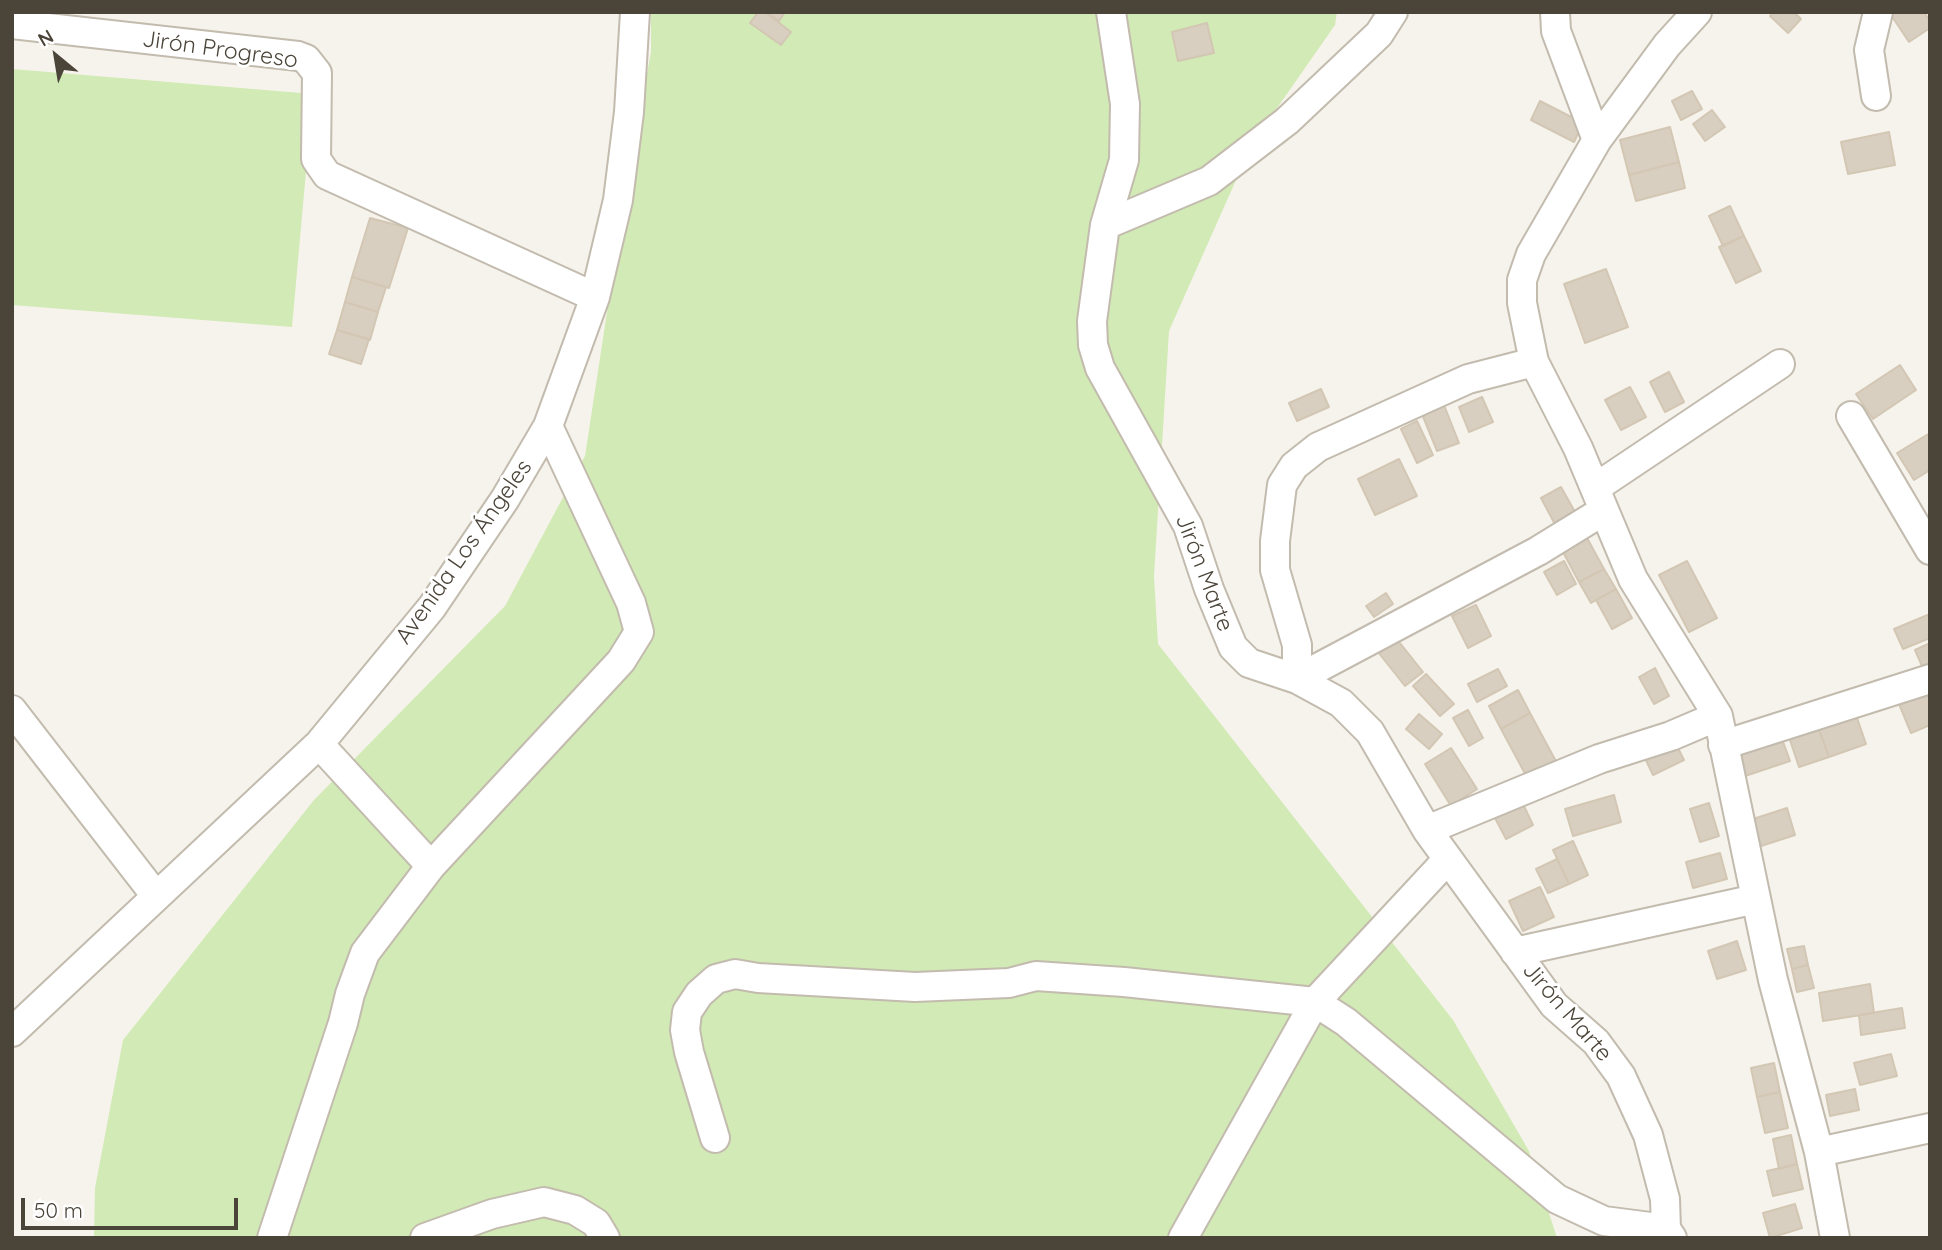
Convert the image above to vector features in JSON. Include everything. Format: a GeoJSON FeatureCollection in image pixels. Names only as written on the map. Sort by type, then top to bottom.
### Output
{"type":"FeatureCollection","features":[{"type":"Feature","properties":{"kind":"street","name":"Avenida Los Ángeles"},"geometry":{"type":"LineString","coordinates":[[12,1032],[319,744],[432,607],[505,499],[548,426],[595,297],[618,200],[629,111],[635,12]]}},
{"type":"Feature","properties":{"kind":"street","name":"Jirón Marte"},"geometry":{"type":"LineString","coordinates":[[1111,12],[1125,104],[1124,160],[1105,225],[1092,321],[1093,345],[1100,368],[1188,526],[1209,589],[1233,647],[1249,663],[1297,679],[1341,703],[1370,732],[1427,830],[1554,1005],[1597,1042],[1621,1076],[1648,1135],[1665,1199],[1669,1234]]}},
{"type":"Feature","properties":{"kind":"street"},"geometry":{"type":"LineString","coordinates":[[1105,225],[1209,181],[1287,121],[1379,34],[1393,12]]}},
{"type":"Feature","properties":{"kind":"street"},"geometry":{"type":"LineString","coordinates":[[1555,12],[1556,31],[1597,140]]}},
{"type":"Feature","properties":{"kind":"street"},"geometry":{"type":"LineString","coordinates":[[1697,12],[1667,45],[1597,140],[1531,254],[1522,280],[1522,303],[1534,362],[1578,448],[1633,579],[1718,716],[1773,980],[1819,1153],[1835,1238]]}},
{"type":"Feature","properties":{"kind":"street"},"geometry":{"type":"LineString","coordinates":[[1876,96],[1869,50],[1878,12]]}},
{"type":"Feature","properties":{"kind":"street","name":"Jirón Progreso"},"geometry":{"type":"LineString","coordinates":[[12,24],[298,56],[306,60],[317,73],[316,159],[327,175],[595,297]]}},
{"type":"Feature","properties":{"kind":"street"},"geometry":{"type":"LineString","coordinates":[[1534,362],[1468,379],[1318,447],[1294,466],[1282,485],[1275,541],[1275,570],[1297,645],[1297,679],[1538,551],[1599,499],[1780,364]]}},
{"type":"Feature","properties":{"kind":"street"},"geometry":{"type":"LineString","coordinates":[[1851,416],[1930,550]]}},
{"type":"Feature","properties":{"kind":"street"},"geometry":{"type":"LineString","coordinates":[[272,1238],[365,953],[431,866],[621,661],[639,632],[632,603],[548,426]]}},
{"type":"Feature","properties":{"kind":"street"},"geometry":{"type":"LineString","coordinates":[[1723,745],[1930,679]]}},
{"type":"Feature","properties":{"kind":"street"},"geometry":{"type":"LineString","coordinates":[[12,710],[156,896]]}},
{"type":"Feature","properties":{"kind":"street"},"geometry":{"type":"LineString","coordinates":[[1427,830],[1599,759],[1671,736],[1718,716]]}},
{"type":"Feature","properties":{"kind":"street"},"geometry":{"type":"LineString","coordinates":[[319,744],[431,866]]}},
{"type":"Feature","properties":{"kind":"street"},"geometry":{"type":"LineString","coordinates":[[1183,1238],[1315,1002],[1448,859]]}},
{"type":"Feature","properties":{"kind":"street"},"geometry":{"type":"LineString","coordinates":[[1516,951],[1756,899]]}},
{"type":"Feature","properties":{"kind":"street"},"geometry":{"type":"LineString","coordinates":[[715,1138],[685,1030],[687,1012],[699,994],[716,979],[736,974],[758,978],[915,987],[1009,983],[1036,976],[1062,976],[1315,1002],[1346,1022],[1557,1199],[1604,1221],[1669,1234]]}},
{"type":"Feature","properties":{"kind":"street"},"geometry":{"type":"LineString","coordinates":[[1819,1153],[1930,1128]]}},
{"type":"Feature","properties":{"kind":"street"},"geometry":{"type":"LineString","coordinates":[[425,1238],[492,1214],[544,1202],[575,1210],[596,1223],[605,1238]]}},
{"type":"Feature","properties":{"kind":"green space"},"geometry":{"type":"Polygon","coordinates":[[[651,12],[1337,12],[1335,25],[1252,144],[1169,331],[1154,576],[1158,644],[1453,1020],[1529,1151],[1557,1238],[94,1238],[95,1188],[123,1040],[314,800],[505,606],[585,456],[628,175],[651,52],[651,12]]]}},
{"type":"Feature","properties":{"kind":"green space"},"geometry":{"type":"Polygon","coordinates":[[[12,69],[313,94],[292,327],[12,305],[12,69]]]}},
{"type":"Feature","properties":{"kind":"building"},"geometry":{"type":"Polygon","coordinates":[[[758,12],[765,12],[791,32],[781,45],[750,23],[758,12]]]}},
{"type":"Feature","properties":{"kind":"building"},"geometry":{"type":"Polygon","coordinates":[[[765,12],[785,12],[779,21],[765,12]]]}},
{"type":"Feature","properties":{"kind":"building"},"geometry":{"type":"Polygon","coordinates":[[[1773,12],[1794,12],[1801,19],[1788,33],[1770,16],[1773,12]]]}},
{"type":"Feature","properties":{"kind":"building"},"geometry":{"type":"Polygon","coordinates":[[[1889,12],[1924,12],[1930,21],[1930,28],[1909,42],[1889,12]]]}},
{"type":"Feature","properties":{"kind":"building"},"geometry":{"type":"Polygon","coordinates":[[[1207,23],[1214,53],[1178,61],[1172,32],[1207,23]]]}},
{"type":"Feature","properties":{"kind":"building"},"geometry":{"type":"Polygon","coordinates":[[[1692,91],[1702,109],[1681,120],[1672,101],[1692,91]]]}},
{"type":"Feature","properties":{"kind":"building"},"geometry":{"type":"Polygon","coordinates":[[[1540,101],[1583,123],[1574,142],[1531,120],[1540,101]]]}},
{"type":"Feature","properties":{"kind":"building"},"geometry":{"type":"Polygon","coordinates":[[[1712,110],[1725,127],[1705,141],[1693,124],[1712,110]]]}},
{"type":"Feature","properties":{"kind":"building"},"geometry":{"type":"Polygon","coordinates":[[[1670,127],[1679,162],[1629,175],[1620,140],[1670,127]]]}},
{"type":"Feature","properties":{"kind":"building"},"geometry":{"type":"Polygon","coordinates":[[[1889,132],[1895,165],[1848,174],[1841,142],[1889,132]]]}},
{"type":"Feature","properties":{"kind":"building"},"geometry":{"type":"Polygon","coordinates":[[[1679,162],[1685,188],[1636,201],[1629,175],[1679,162]]]}},
{"type":"Feature","properties":{"kind":"building"},"geometry":{"type":"Polygon","coordinates":[[[1730,206],[1744,236],[1723,246],[1709,216],[1730,206]]]}},
{"type":"Feature","properties":{"kind":"building"},"geometry":{"type":"Polygon","coordinates":[[[370,218],[408,228],[389,288],[352,277],[370,218]]]}},
{"type":"Feature","properties":{"kind":"building"},"geometry":{"type":"Polygon","coordinates":[[[1744,236],[1761,271],[1736,283],[1719,247],[1744,236]]]}},
{"type":"Feature","properties":{"kind":"building"},"geometry":{"type":"Polygon","coordinates":[[[1606,269],[1628,327],[1585,343],[1564,284],[1606,269]]]}},
{"type":"Feature","properties":{"kind":"building"},"geometry":{"type":"Polygon","coordinates":[[[352,277],[386,287],[378,312],[345,302],[352,277]]]}},
{"type":"Feature","properties":{"kind":"building"},"geometry":{"type":"Polygon","coordinates":[[[345,302],[378,312],[370,340],[337,330],[345,302]]]}},
{"type":"Feature","properties":{"kind":"building"},"geometry":{"type":"Polygon","coordinates":[[[337,330],[369,339],[361,364],[329,354],[337,330]]]}},
{"type":"Feature","properties":{"kind":"building"},"geometry":{"type":"Polygon","coordinates":[[[1900,365],[1916,390],[1873,419],[1856,394],[1900,365]]]}},
{"type":"Feature","properties":{"kind":"building"},"geometry":{"type":"Polygon","coordinates":[[[1669,372],[1684,402],[1665,412],[1650,382],[1669,372]]]}},
{"type":"Feature","properties":{"kind":"building"},"geometry":{"type":"Polygon","coordinates":[[[1630,387],[1646,417],[1621,430],[1605,400],[1630,387]]]}},
{"type":"Feature","properties":{"kind":"building"},"geometry":{"type":"Polygon","coordinates":[[[1321,389],[1329,407],[1297,421],[1289,403],[1321,389]]]}},
{"type":"Feature","properties":{"kind":"building"},"geometry":{"type":"Polygon","coordinates":[[[1482,397],[1493,422],[1469,432],[1459,407],[1482,397]]]}},
{"type":"Feature","properties":{"kind":"building"},"geometry":{"type":"Polygon","coordinates":[[[1442,400],[1459,443],[1437,451],[1420,409],[1442,400]]]}},
{"type":"Feature","properties":{"kind":"building"},"geometry":{"type":"Polygon","coordinates":[[[1417,421],[1433,455],[1417,463],[1401,429],[1417,421]]]}},
{"type":"Feature","properties":{"kind":"building"},"geometry":{"type":"Polygon","coordinates":[[[1930,433],[1930,470],[1914,480],[1897,453],[1930,433]]]}},
{"type":"Feature","properties":{"kind":"building"},"geometry":{"type":"Polygon","coordinates":[[[1399,459],[1417,496],[1375,515],[1358,479],[1399,459]]]}},
{"type":"Feature","properties":{"kind":"building"},"geometry":{"type":"Polygon","coordinates":[[[1561,487],[1579,519],[1558,530],[1541,498],[1561,487]]]}},
{"type":"Feature","properties":{"kind":"building"},"geometry":{"type":"Polygon","coordinates":[[[1587,538],[1604,569],[1579,582],[1563,552],[1587,538]]]}},
{"type":"Feature","properties":{"kind":"building"},"geometry":{"type":"Polygon","coordinates":[[[1564,561],[1576,584],[1557,595],[1544,572],[1564,561]]]}},
{"type":"Feature","properties":{"kind":"building"},"geometry":{"type":"Polygon","coordinates":[[[1687,561],[1717,618],[1689,632],[1659,575],[1687,561]]]}},
{"type":"Feature","properties":{"kind":"building"},"geometry":{"type":"Polygon","coordinates":[[[1604,569],[1616,589],[1591,603],[1579,582],[1604,569]]]}},
{"type":"Feature","properties":{"kind":"building"},"geometry":{"type":"Polygon","coordinates":[[[1616,589],[1632,618],[1612,629],[1596,600],[1616,589]]]}},
{"type":"Feature","properties":{"kind":"building"},"geometry":{"type":"Polygon","coordinates":[[[1386,593],[1393,604],[1374,617],[1366,606],[1386,593]]]}},
{"type":"Feature","properties":{"kind":"building"},"geometry":{"type":"Polygon","coordinates":[[[1476,605],[1491,636],[1468,648],[1452,616],[1476,605]]]}},
{"type":"Feature","properties":{"kind":"building"},"geometry":{"type":"Polygon","coordinates":[[[1930,614],[1930,638],[1903,649],[1894,629],[1930,614]]]}},
{"type":"Feature","properties":{"kind":"building"},"geometry":{"type":"Polygon","coordinates":[[[1392,633],[1423,672],[1405,686],[1374,647],[1392,633]]]}},
{"type":"Feature","properties":{"kind":"building"},"geometry":{"type":"Polygon","coordinates":[[[1930,643],[1930,663],[1922,666],[1915,650],[1930,643]]]}},
{"type":"Feature","properties":{"kind":"building"},"geometry":{"type":"Polygon","coordinates":[[[1655,668],[1669,696],[1654,704],[1639,677],[1655,668]]]}},
{"type":"Feature","properties":{"kind":"building"},"geometry":{"type":"Polygon","coordinates":[[[1498,669],[1507,686],[1477,702],[1468,684],[1498,669]]]}},
{"type":"Feature","properties":{"kind":"building"},"geometry":{"type":"Polygon","coordinates":[[[1426,674],[1454,704],[1440,716],[1413,686],[1426,674]]]}},
{"type":"Feature","properties":{"kind":"building"},"geometry":{"type":"Polygon","coordinates":[[[1518,690],[1530,713],[1501,729],[1489,706],[1518,690]]]}},
{"type":"Feature","properties":{"kind":"building"},"geometry":{"type":"Polygon","coordinates":[[[1930,692],[1930,725],[1911,733],[1899,704],[1930,692]]]}},
{"type":"Feature","properties":{"kind":"building"},"geometry":{"type":"Polygon","coordinates":[[[1468,710],[1483,738],[1469,746],[1453,718],[1468,710]]]}},
{"type":"Feature","properties":{"kind":"building"},"geometry":{"type":"Polygon","coordinates":[[[1530,713],[1558,765],[1529,781],[1501,729],[1530,713]]]}},
{"type":"Feature","properties":{"kind":"building"},"geometry":{"type":"Polygon","coordinates":[[[1419,714],[1442,734],[1429,749],[1406,729],[1419,714]]]}},
{"type":"Feature","properties":{"kind":"building"},"geometry":{"type":"Polygon","coordinates":[[[1856,715],[1866,744],[1829,757],[1818,727],[1856,715]]]}},
{"type":"Feature","properties":{"kind":"building"},"geometry":{"type":"Polygon","coordinates":[[[1818,727],[1829,757],[1799,767],[1789,737],[1818,727]]]}},
{"type":"Feature","properties":{"kind":"building"},"geometry":{"type":"Polygon","coordinates":[[[1782,739],[1790,761],[1745,776],[1738,753],[1782,739]]]}},
{"type":"Feature","properties":{"kind":"building"},"geometry":{"type":"Polygon","coordinates":[[[1674,740],[1684,760],[1653,775],[1643,754],[1674,740]]]}},
{"type":"Feature","properties":{"kind":"building"},"geometry":{"type":"Polygon","coordinates":[[[1451,748],[1477,789],[1451,806],[1425,764],[1451,748]]]}},
{"type":"Feature","properties":{"kind":"building"},"geometry":{"type":"Polygon","coordinates":[[[1614,795],[1621,822],[1573,836],[1565,809],[1614,795]]]}},
{"type":"Feature","properties":{"kind":"building"},"geometry":{"type":"Polygon","coordinates":[[[1709,803],[1719,836],[1700,842],[1690,809],[1709,803]]]}},
{"type":"Feature","properties":{"kind":"building"},"geometry":{"type":"Polygon","coordinates":[[[1523,804],[1533,825],[1506,839],[1495,818],[1523,804]]]}},
{"type":"Feature","properties":{"kind":"building"},"geometry":{"type":"Polygon","coordinates":[[[1787,808],[1795,835],[1761,846],[1753,819],[1787,808]]]}},
{"type":"Feature","properties":{"kind":"building"},"geometry":{"type":"Polygon","coordinates":[[[1573,841],[1588,875],[1569,884],[1553,850],[1573,841]]]}},
{"type":"Feature","properties":{"kind":"building"},"geometry":{"type":"Polygon","coordinates":[[[1720,853],[1727,879],[1693,888],[1686,862],[1720,853]]]}},
{"type":"Feature","properties":{"kind":"building"},"geometry":{"type":"Polygon","coordinates":[[[1557,859],[1569,884],[1548,893],[1536,869],[1557,859]]]}},
{"type":"Feature","properties":{"kind":"building"},"geometry":{"type":"Polygon","coordinates":[[[1540,887],[1554,917],[1523,931],[1509,901],[1540,887]]]}},
{"type":"Feature","properties":{"kind":"building"},"geometry":{"type":"Polygon","coordinates":[[[1737,941],[1746,970],[1717,979],[1708,951],[1737,941]]]}},
{"type":"Feature","properties":{"kind":"building"},"geometry":{"type":"Polygon","coordinates":[[[1804,946],[1808,965],[1792,969],[1787,949],[1804,946]]]}},
{"type":"Feature","properties":{"kind":"building"},"geometry":{"type":"Polygon","coordinates":[[[1808,965],[1814,988],[1797,992],[1792,969],[1808,965]]]}},
{"type":"Feature","properties":{"kind":"building"},"geometry":{"type":"Polygon","coordinates":[[[1870,984],[1874,1013],[1823,1021],[1819,993],[1870,984]]]}},
{"type":"Feature","properties":{"kind":"building"},"geometry":{"type":"Polygon","coordinates":[[[1902,1008],[1905,1028],[1861,1035],[1859,1015],[1902,1008]]]}},
{"type":"Feature","properties":{"kind":"building"},"geometry":{"type":"Polygon","coordinates":[[[1891,1054],[1897,1076],[1860,1085],[1854,1063],[1891,1054]]]}},
{"type":"Feature","properties":{"kind":"building"},"geometry":{"type":"Polygon","coordinates":[[[1774,1063],[1780,1092],[1757,1097],[1751,1068],[1774,1063]]]}},
{"type":"Feature","properties":{"kind":"building"},"geometry":{"type":"Polygon","coordinates":[[[1855,1089],[1859,1110],[1830,1116],[1826,1095],[1855,1089]]]}},
{"type":"Feature","properties":{"kind":"building"},"geometry":{"type":"Polygon","coordinates":[[[1780,1092],[1788,1128],[1765,1133],[1757,1097],[1780,1092]]]}},
{"type":"Feature","properties":{"kind":"building"},"geometry":{"type":"Polygon","coordinates":[[[1791,1135],[1797,1164],[1779,1169],[1773,1139],[1791,1135]]]}},
{"type":"Feature","properties":{"kind":"building"},"geometry":{"type":"Polygon","coordinates":[[[1797,1164],[1803,1189],[1773,1196],[1767,1171],[1797,1164]]]}},
{"type":"Feature","properties":{"kind":"building"},"geometry":{"type":"Polygon","coordinates":[[[1795,1204],[1802,1228],[1770,1238],[1763,1213],[1795,1204]]]}}]}
